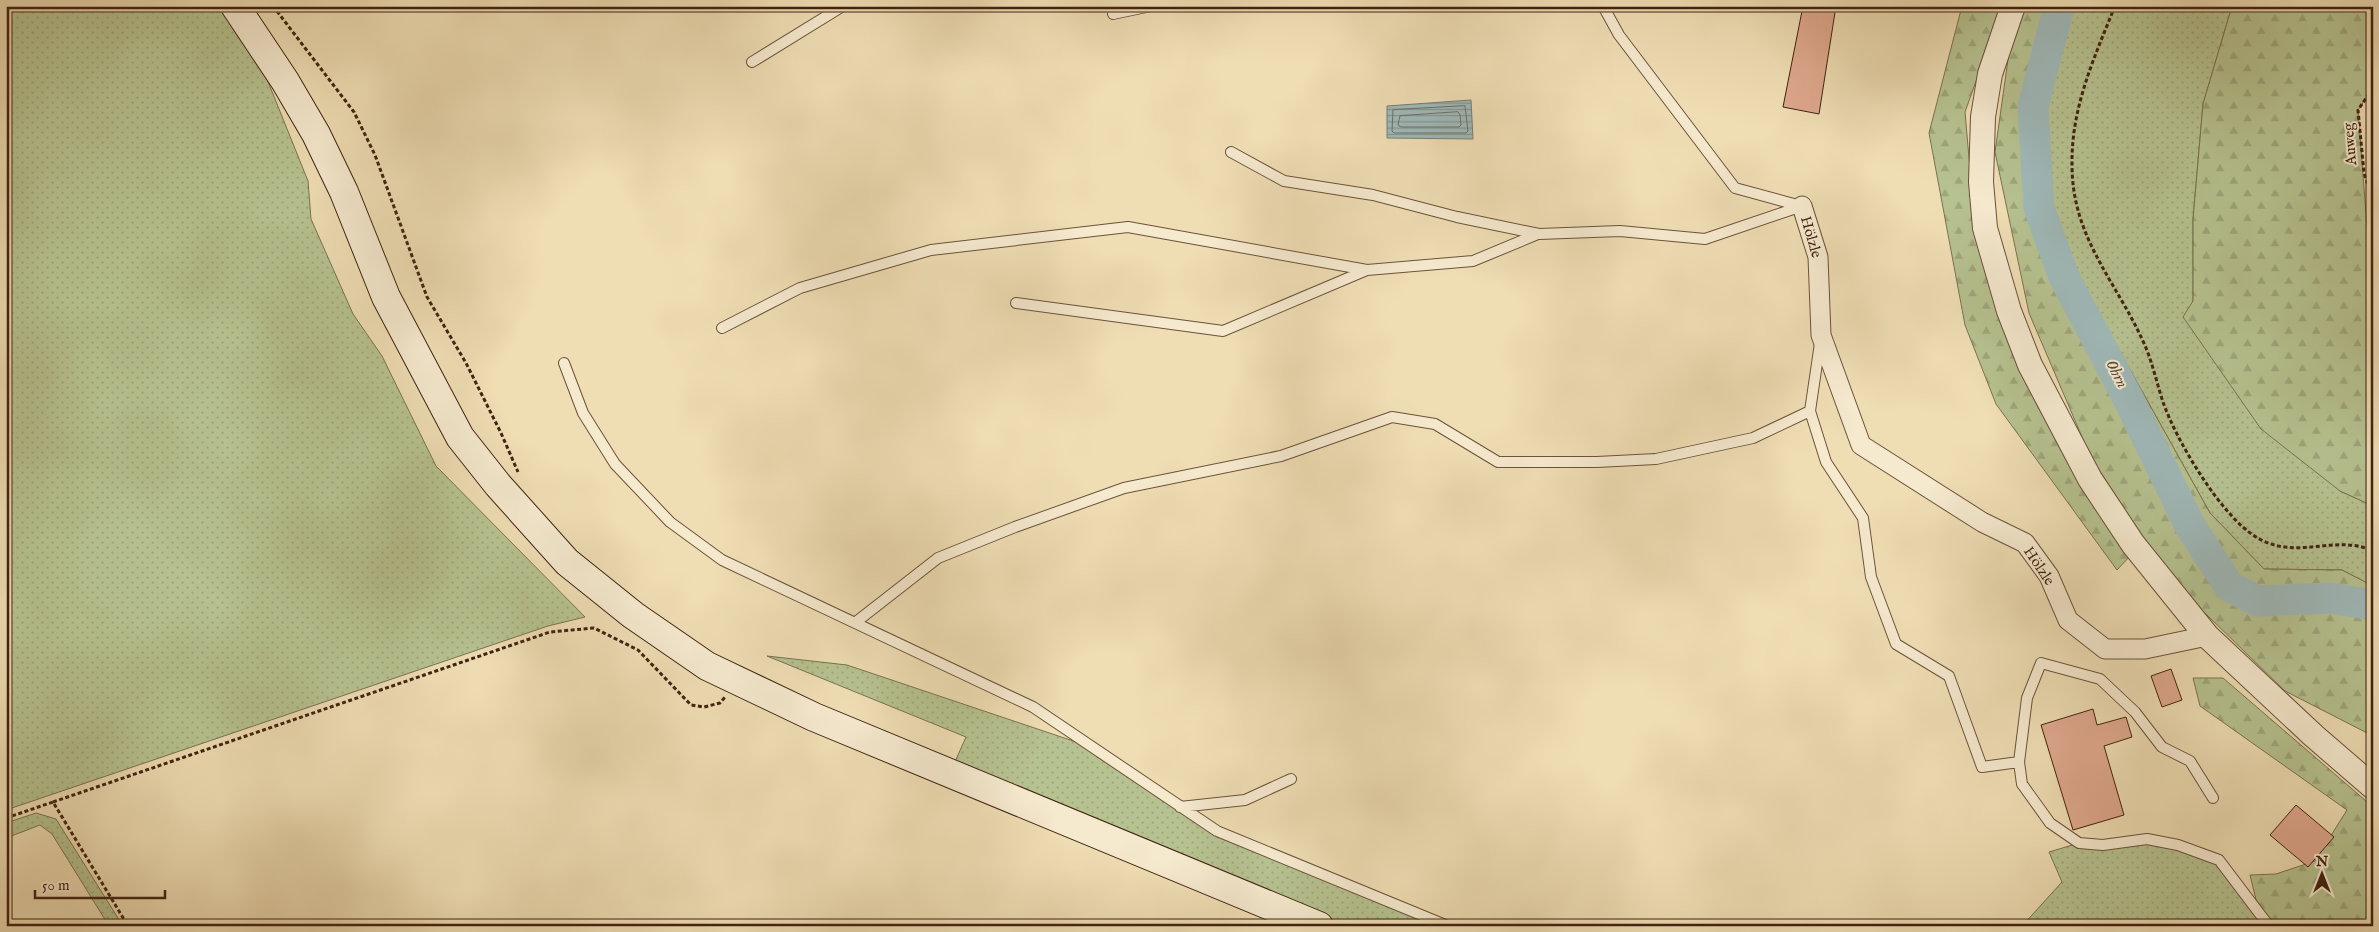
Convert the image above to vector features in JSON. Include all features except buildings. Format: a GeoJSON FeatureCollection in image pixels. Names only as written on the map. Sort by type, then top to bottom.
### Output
{"type":"FeatureCollection","features":[{"type":"Feature","properties":{"kind":"main road"},"geometry":{"type":"LineString","coordinates":[[235,6],[285,81],[316,134],[344,192],[386,298],[460,437],[498,485],[568,562],[633,615],[707,666],[814,717],[1319,926]]}},
{"type":"Feature","properties":{"kind":"street"},"geometry":{"type":"LineString","coordinates":[[2013,6],[1990,74],[1983,117],[1981,182],[1985,228],[2009,311],[2030,365],[2090,479],[2133,544],[2207,636],[2314,736],[2373,787]]}},
{"type":"Feature","properties":{"kind":"street","name":"Hölzle"},"geometry":{"type":"LineString","coordinates":[[1802,206],[1818,257],[1821,335],[1861,445],[1982,522],[2025,543],[2049,576],[2068,620],[2105,649],[2145,649],[2207,636]]}},
{"type":"Feature","properties":{"kind":"lane"},"geometry":{"type":"LineString","coordinates":[[752,62],[842,6]]}},
{"type":"Feature","properties":{"kind":"lane"},"geometry":{"type":"LineString","coordinates":[[1113,14],[1151,6]]}},
{"type":"Feature","properties":{"kind":"lane"},"geometry":{"type":"LineString","coordinates":[[1602,6],[1625,43],[1735,188],[1802,206]]}},
{"type":"Feature","properties":{"kind":"lane"},"geometry":{"type":"LineString","coordinates":[[1231,152],[1284,181],[1373,194],[1457,217],[1539,234],[1620,231],[1704,239],[1802,206]]}},
{"type":"Feature","properties":{"kind":"lane"},"geometry":{"type":"LineString","coordinates":[[722,328],[800,288],[932,250],[1128,227],[1367,270],[1473,261],[1539,234]]}},
{"type":"Feature","properties":{"kind":"lane"},"geometry":{"type":"LineString","coordinates":[[1016,303],[1223,331],[1367,270]]}},
{"type":"Feature","properties":{"kind":"lane"},"geometry":{"type":"LineString","coordinates":[[1821,335],[1810,411],[1826,462],[1863,518],[1871,577],[1896,644],[1949,676],[1982,768],[2019,762]]}},
{"type":"Feature","properties":{"kind":"lane"},"geometry":{"type":"LineString","coordinates":[[564,363],[583,413],[615,464],[670,522],[722,560],[1033,707],[1217,831],[1448,926]]}},
{"type":"Feature","properties":{"kind":"lane"},"geometry":{"type":"LineString","coordinates":[[856,622],[938,558],[1015,526],[1124,488],[1281,456],[1392,417],[1435,424],[1498,462],[1597,462],[1656,459],[1753,438],[1810,411]]}},
{"type":"Feature","properties":{"kind":"lane"},"geometry":{"type":"LineString","coordinates":[[2214,798],[2190,761],[2162,747],[2135,712],[2100,679],[2041,663],[2027,698],[2019,762],[2022,784],[2050,823],[2079,843],[2104,845],[2147,839],[2178,845],[2219,860],[2269,926]]}},
{"type":"Feature","properties":{"kind":"lane"},"geometry":{"type":"LineString","coordinates":[[1180,807],[1245,800],[1291,779]]}},
{"type":"Feature","properties":{"kind":"path"},"geometry":{"type":"LineString","coordinates":[[274,6],[354,112],[375,155],[427,297],[466,363],[501,433],[519,475]]}},
{"type":"Feature","properties":{"kind":"path"},"geometry":{"type":"LineString","coordinates":[[2115,6],[2081,94],[2073,133],[2072,167],[2076,202],[2084,231],[2146,348],[2164,404],[2181,440],[2210,489],[2243,528],[2257,538],[2274,545],[2299,549],[2342,544],[2361,546],[2373,551]]}},
{"type":"Feature","properties":{"kind":"path","name":"Auweg"},"geometry":{"type":"LineString","coordinates":[[2373,88],[2358,110],[2364,173],[2373,201]]}},
{"type":"Feature","properties":{"kind":"path"},"geometry":{"type":"LineString","coordinates":[[6,818],[550,632],[594,628],[638,650],[691,705],[704,707],[720,703],[738,681]]}},
{"type":"Feature","properties":{"kind":"path"},"geometry":{"type":"LineString","coordinates":[[53,802],[128,926]]}},
{"type":"Feature","properties":{"kind":"green space"},"geometry":{"type":"Polygon","coordinates":[[[6,6],[228,6],[250,37],[308,181],[311,219],[353,314],[382,356],[436,466],[585,617],[548,626],[6,810],[6,6]]]}},
{"type":"Feature","properties":{"kind":"green space"},"geometry":{"type":"Polygon","coordinates":[[[1962,6],[2003,6],[1965,112],[1974,215],[2130,556],[2117,570],[1996,404],[1965,325],[1929,133],[1962,6]]]}},
{"type":"Feature","properties":{"kind":"green space"},"geometry":{"type":"Polygon","coordinates":[[[2022,6],[2070,6],[2061,25],[2041,110],[2046,206],[2062,248],[2210,513],[2264,569],[2342,570],[2373,586],[2373,736],[2285,691],[2171,580],[2091,458],[2029,313],[1995,152],[2012,31],[2022,6]]]}},
{"type":"Feature","properties":{"kind":"green space"},"geometry":{"type":"Polygon","coordinates":[[[2070,6],[2232,6],[2203,104],[2193,219],[2193,301],[2340,491],[2373,506],[2373,586],[2342,570],[2264,569],[2210,513],[2062,248],[2046,206],[2041,110],[2061,25],[2070,6]]]}},
{"type":"Feature","properties":{"kind":"green space"},"geometry":{"type":"Polygon","coordinates":[[[2232,6],[2373,6],[2373,88],[2358,110],[2367,227],[2373,245],[2373,506],[2340,491],[2261,429],[2183,317],[2193,301],[2193,219],[2203,104],[2232,6]]]}},
{"type":"Feature","properties":{"kind":"green space"},"geometry":{"type":"Polygon","coordinates":[[[767,656],[847,665],[1097,749],[1217,831],[1448,926],[1319,926],[950,773],[966,737],[767,656]]]}},
{"type":"Feature","properties":{"kind":"green space"},"geometry":{"type":"Polygon","coordinates":[[[2193,678],[2223,678],[2373,807],[2373,926],[2269,926],[2259,912],[2250,875],[2276,874],[2315,861],[2347,810],[2200,706],[2193,678]]]}},
{"type":"Feature","properties":{"kind":"green space"},"geometry":{"type":"Polygon","coordinates":[[[36,813],[56,819],[123,926],[109,926],[52,834],[40,825],[6,838],[6,823],[36,813]]]}},
{"type":"Feature","properties":{"kind":"green space"},"geometry":{"type":"Polygon","coordinates":[[[2147,839],[2219,860],[2269,926],[2022,926],[2062,882],[2049,852],[2079,843],[2147,839]]]}},
{"type":"Feature","properties":{"kind":"water"},"geometry":{"type":"Polygon","coordinates":[[[1471,100],[1473,139],[1387,138],[1387,106],[1471,100]]]}},
{"type":"Feature","properties":{"kind":"waterway","name":"Ohrn"},"geometry":{"type":"LineString","coordinates":[[2059,6],[2033,107],[2039,208],[2064,277],[2128,398],[2190,526],[2229,586],[2257,601],[2330,598],[2373,605]]}}]}
